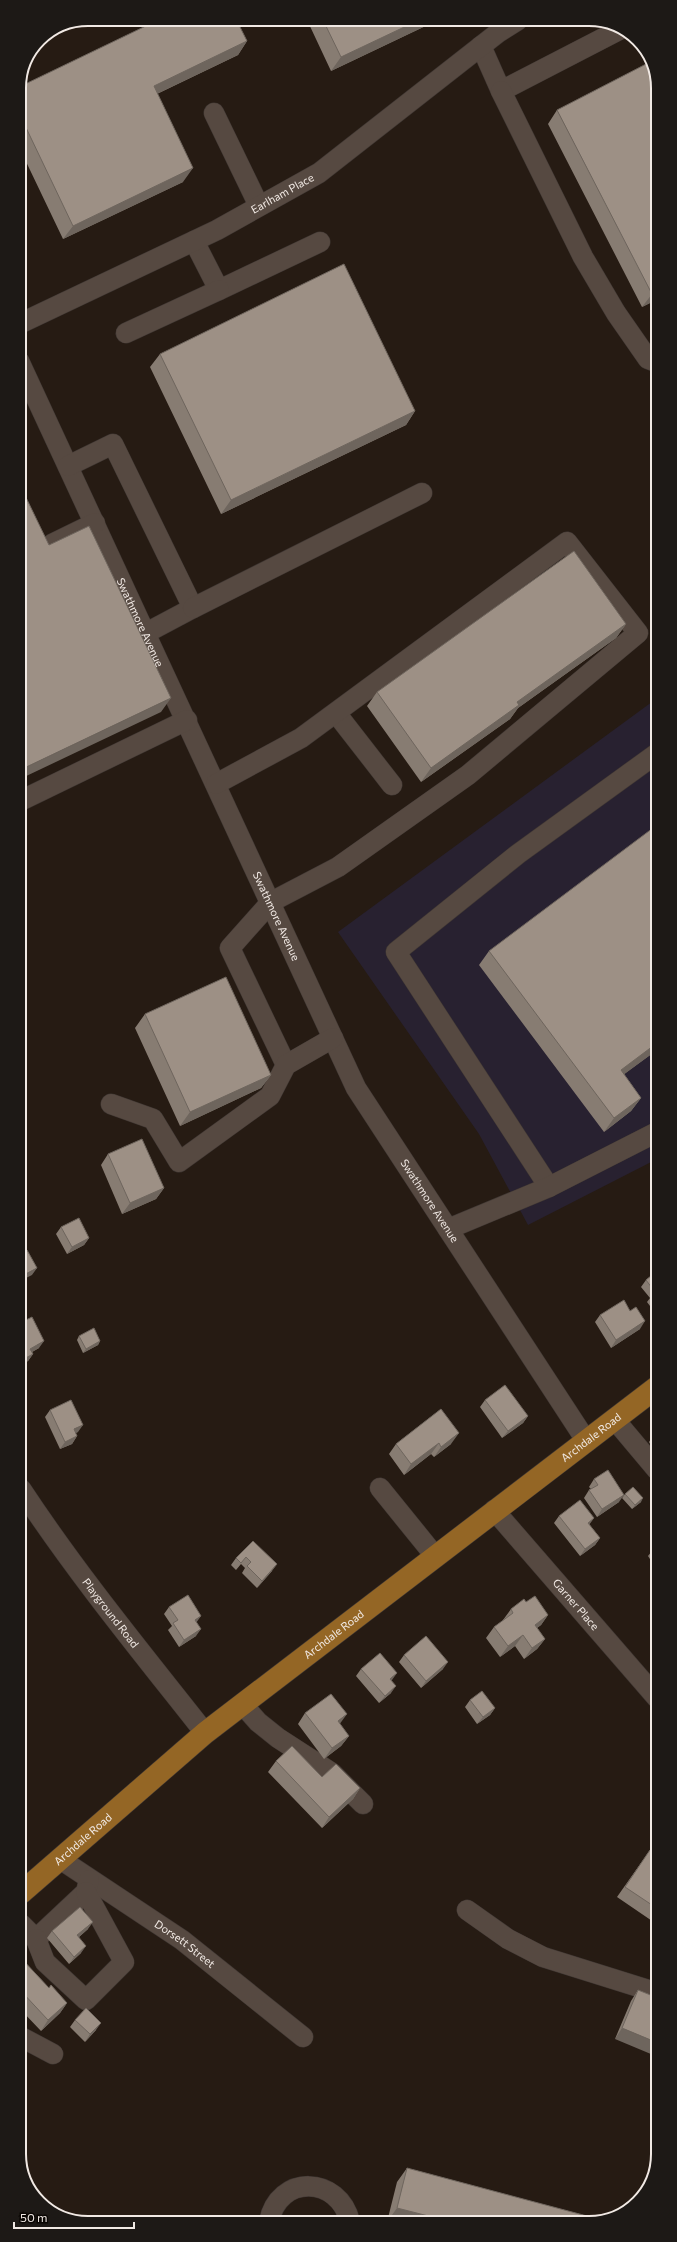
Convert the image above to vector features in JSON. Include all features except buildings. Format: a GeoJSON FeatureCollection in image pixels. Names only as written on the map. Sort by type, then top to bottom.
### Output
{"type":"FeatureCollection","features":[{"type":"Feature","properties":{"kind":"main road","name":"Archdale Road"},"geometry":{"type":"LineString","coordinates":[[26,1889],[205,1733],[494,1510],[587,1442],[651,1392]]}},
{"type":"Feature","properties":{"kind":"street","name":"Earlham Place"},"geometry":{"type":"LineString","coordinates":[[26,321],[194,241],[319,173],[481,46],[509,26]]}},
{"type":"Feature","properties":{"kind":"street"},"geometry":{"type":"LineString","coordinates":[[501,91],[616,32]]}},
{"type":"Feature","properties":{"kind":"street"},"geometry":{"type":"LineString","coordinates":[[481,46],[501,91],[583,257],[616,313],[648,359],[651,360]]}},
{"type":"Feature","properties":{"kind":"street"},"geometry":{"type":"LineString","coordinates":[[214,113],[260,206]]}},
{"type":"Feature","properties":{"kind":"street"},"geometry":{"type":"LineString","coordinates":[[194,241],[219,290]]}},
{"type":"Feature","properties":{"kind":"street"},"geometry":{"type":"LineString","coordinates":[[126,333],[320,242]]}},
{"type":"Feature","properties":{"kind":"street","name":"Swathmore Avenue"},"geometry":{"type":"LineString","coordinates":[[26,376],[187,720],[356,1088],[587,1442]]}},
{"type":"Feature","properties":{"kind":"street"},"geometry":{"type":"LineString","coordinates":[[68,466],[113,444],[193,608]]}},
{"type":"Feature","properties":{"kind":"street"},"geometry":{"type":"LineString","coordinates":[[146,633],[422,493]]}},
{"type":"Feature","properties":{"kind":"street"},"geometry":{"type":"LineString","coordinates":[[42,533],[48,546],[95,523]]}},
{"type":"Feature","properties":{"kind":"street"},"geometry":{"type":"LineString","coordinates":[[216,784],[301,738],[567,542],[638,634],[468,775],[338,867],[271,902],[230,948],[286,1065]]}},
{"type":"Feature","properties":{"kind":"street"},"geometry":{"type":"LineString","coordinates":[[336,712],[392,785]]}},
{"type":"Feature","properties":{"kind":"street"},"geometry":{"type":"LineString","coordinates":[[26,798],[187,720]]}},
{"type":"Feature","properties":{"kind":"street"},"geometry":{"type":"LineString","coordinates":[[549,1187],[396,952],[518,854],[651,758]]}},
{"type":"Feature","properties":{"kind":"street"},"geometry":{"type":"LineString","coordinates":[[111,1104],[153,1119],[179,1162],[270,1096],[286,1065],[333,1038]]}},
{"type":"Feature","properties":{"kind":"street"},"geometry":{"type":"LineString","coordinates":[[448,1229],[549,1187],[651,1135]]}},
{"type":"Feature","properties":{"kind":"street"},"geometry":{"type":"LineString","coordinates":[[615,1420],[651,1463]]}},
{"type":"Feature","properties":{"kind":"street"},"geometry":{"type":"LineString","coordinates":[[380,1488],[435,1556]]}},
{"type":"Feature","properties":{"kind":"street","name":"Playground Road"},"geometry":{"type":"LineString","coordinates":[[26,1497],[42,1521],[126,1633],[205,1733]]}},
{"type":"Feature","properties":{"kind":"street","name":"Garner Place"},"geometry":{"type":"LineString","coordinates":[[494,1510],[651,1690]]}},
{"type":"Feature","properties":{"kind":"street"},"geometry":{"type":"LineString","coordinates":[[243,1705],[258,1722],[273,1734],[332,1773],[364,1804]]}},
{"type":"Feature","properties":{"kind":"street","name":"Dorsett Street"},"geometry":{"type":"LineString","coordinates":[[60,1859],[88,1885],[182,1940],[303,2037]]}},
{"type":"Feature","properties":{"kind":"street"},"geometry":{"type":"LineString","coordinates":[[26,1929],[36,1939],[44,1962],[86,2000],[124,1962],[88,1885],[36,1939]]}},
{"type":"Feature","properties":{"kind":"street"},"geometry":{"type":"LineString","coordinates":[[467,1910],[508,1939],[543,1957],[651,1991]]}},
{"type":"Feature","properties":{"kind":"street"},"geometry":{"type":"LineString","coordinates":[[26,2040],[53,2054]]}},
{"type":"Feature","properties":{"kind":"street"},"geometry":{"type":"LineString","coordinates":[[270,2216],[278,2201],[288,2192],[302,2187],[316,2186],[329,2191],[340,2200],[348,2211],[349,2216]]}},
{"type":"Feature","properties":{"kind":"shaded area"},"geometry":{"type":"Polygon","coordinates":[[[651,703],[651,1162],[528,1225],[479,1134],[338,932],[651,703]]]}}]}
